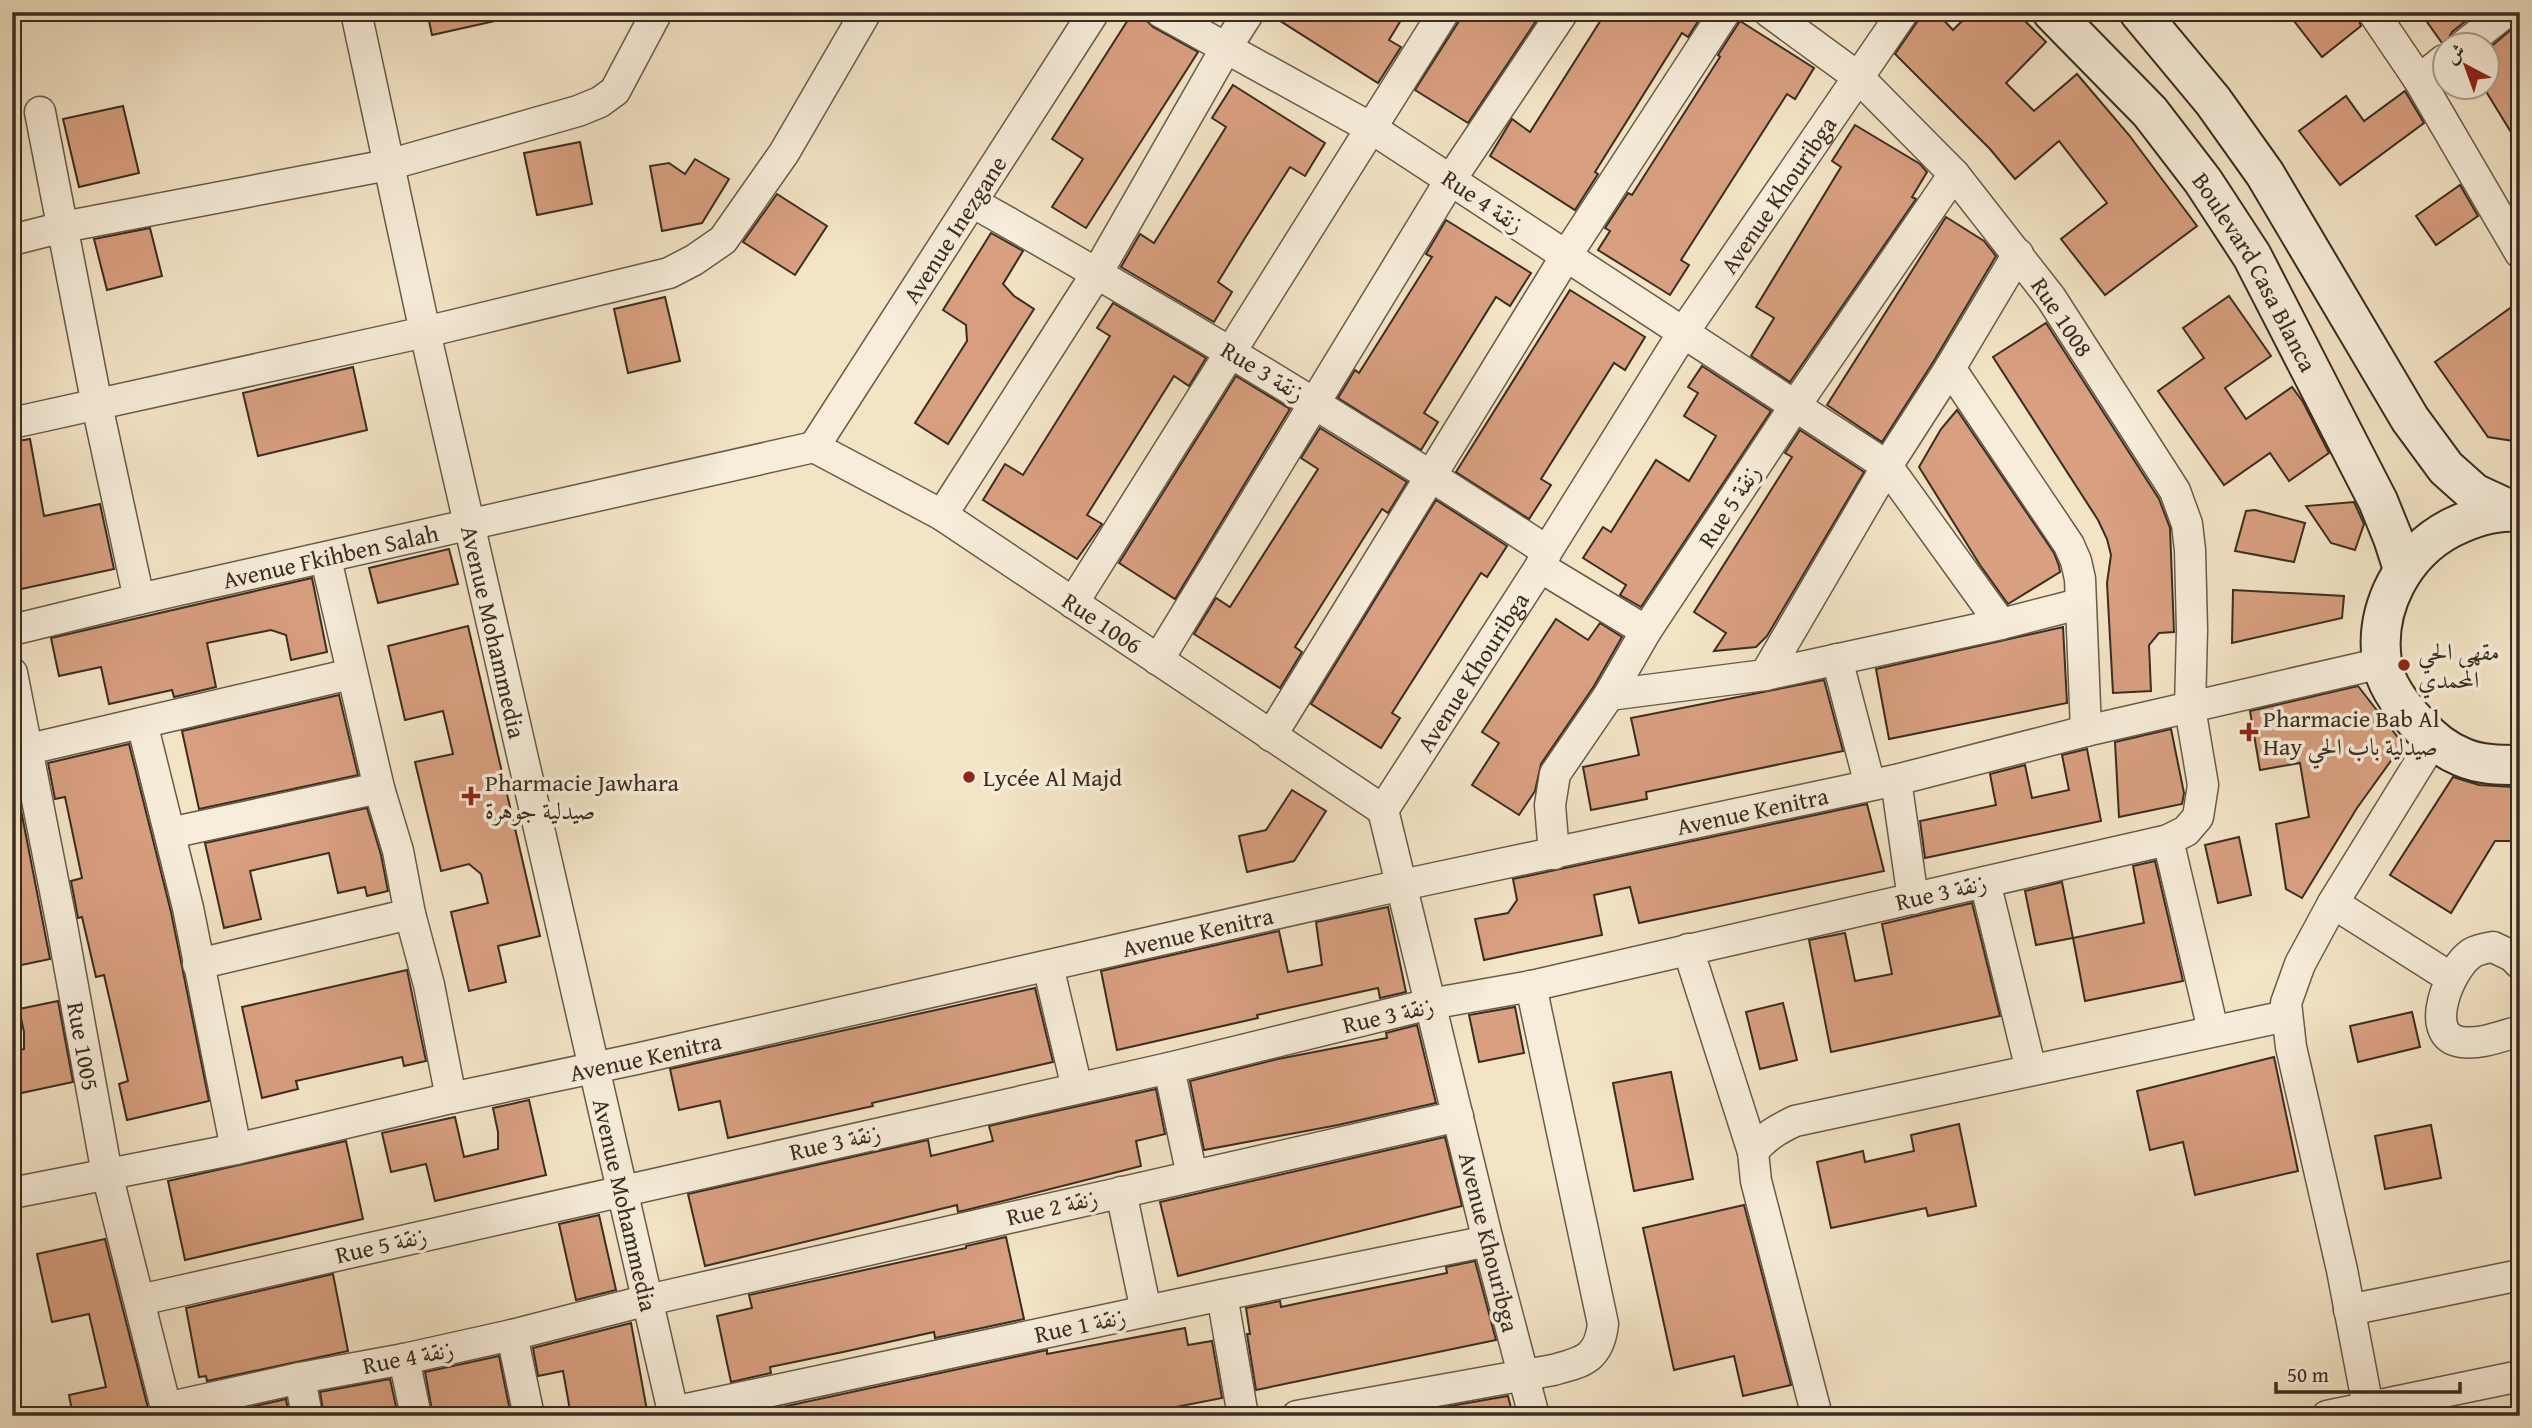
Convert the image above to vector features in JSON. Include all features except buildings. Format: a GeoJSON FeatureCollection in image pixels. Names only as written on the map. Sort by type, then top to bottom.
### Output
{"type":"FeatureCollection","features":[{"type":"Feature","properties":{"kind":"main road","name":"Boulevard Casa Blanca"},"geometry":{"type":"LineString","coordinates":[[2052,12],[2150,112],[2203,181],[2252,256],[2378,501],[2403,569]]}},
{"type":"Feature","properties":{"kind":"main road"},"geometry":{"type":"LineString","coordinates":[[2142,13],[2213,101],[2265,174],[2410,419],[2446,468],[2474,493],[2517,512]]}},
{"type":"Feature","properties":{"kind":"main road"},"geometry":{"type":"LineString","coordinates":[[2517,512],[2470,518],[2432,538],[2403,569],[2389,595],[2383,623],[2382,663],[2399,704],[2433,741],[2462,757],[2490,765],[2520,765]]}},
{"type":"Feature","properties":{"kind":"street","name":"Avenue Mohammedia"},"geometry":{"type":"LineString","coordinates":[[356,12],[425,332],[674,1414]]}},
{"type":"Feature","properties":{"kind":"street"},"geometry":{"type":"LineString","coordinates":[[12,240],[63,227],[388,165],[578,111],[600,102],[615,90],[657,12]]}},
{"type":"Feature","properties":{"kind":"street"},"geometry":{"type":"LineString","coordinates":[[12,423],[425,332],[669,273],[723,240],[784,153],[866,12]]}},
{"type":"Feature","properties":{"kind":"street","name":"Avenue Inezgane"},"geometry":{"type":"LineString","coordinates":[[814,447],[1094,12]]}},
{"type":"Feature","properties":{"kind":"street","name":"Rue 4 زنقة"},"geometry":{"type":"LineString","coordinates":[[1160,12],[1371,128],[1887,466]]}},
{"type":"Feature","properties":{"kind":"street"},"geometry":{"type":"LineString","coordinates":[[942,515],[1097,273],[1249,12]]}},
{"type":"Feature","properties":{"kind":"street"},"geometry":{"type":"LineString","coordinates":[[1073,603],[1444,12]]}},
{"type":"Feature","properties":{"kind":"street"},"geometry":{"type":"LineString","coordinates":[[1158,660],[1451,179],[1563,12]]}},
{"type":"Feature","properties":{"kind":"street"},"geometry":{"type":"LineString","coordinates":[[1271,736],[1566,256],[1725,12]]}},
{"type":"Feature","properties":{"kind":"street","name":"Rue 1008"},"geometry":{"type":"LineString","coordinates":[[1769,12],[1858,77],[1954,174],[2051,298],[2175,491],[2187,524],[2190,550],[2190,708]]}},
{"type":"Feature","properties":{"kind":"street","name":"Avenue Khouribga"},"geometry":{"type":"LineString","coordinates":[[1534,1416],[1488,1241],[1383,810],[1683,333],[1903,12]]}},
{"type":"Feature","properties":{"kind":"street"},"geometry":{"type":"LineString","coordinates":[[2373,12],[2419,80],[2520,253]]}},
{"type":"Feature","properties":{"kind":"street"},"geometry":{"type":"LineString","coordinates":[[2481,32],[2506,12]]}},
{"type":"Feature","properties":{"kind":"street"},"geometry":{"type":"LineString","coordinates":[[2419,80],[2430,72]]}},
{"type":"Feature","properties":{"kind":"street"},"geometry":{"type":"LineString","coordinates":[[40,112],[97,405],[139,599]]}},
{"type":"Feature","properties":{"kind":"street","name":"Rue 5 زنقة"},"geometry":{"type":"LineString","coordinates":[[1554,854],[1550,805],[1555,774],[1795,406],[1954,174]]}},
{"type":"Feature","properties":{"kind":"street","name":"Rue 3 زنقة"},"geometry":{"type":"LineString","coordinates":[[972,202],[1232,353],[1431,475],[1543,559],[1646,631]]}},
{"type":"Feature","properties":{"kind":"street"},"geometry":{"type":"LineString","coordinates":[[1765,675],[1887,466],[2018,254]]}},
{"type":"Feature","properties":{"kind":"street"},"geometry":{"type":"LineString","coordinates":[[1950,368],[2069,545],[2076,561],[2080,579],[2079,604],[2087,731]]}},
{"type":"Feature","properties":{"kind":"street","name":"Rue 1006"},"geometry":{"type":"LineString","coordinates":[[814,447],[942,515],[1383,810]]}},
{"type":"Feature","properties":{"kind":"street","name":"Avenue Fkihben Salah"},"geometry":{"type":"LineString","coordinates":[[12,630],[814,447]]}},
{"type":"Feature","properties":{"kind":"street"},"geometry":{"type":"LineString","coordinates":[[1887,466],[2001,624]]}},
{"type":"Feature","properties":{"kind":"street"},"geometry":{"type":"LineString","coordinates":[[326,559],[379,788],[398,851],[452,1098]]}},
{"type":"Feature","properties":{"kind":"street"},"geometry":{"type":"LineString","coordinates":[[1609,695],[1765,675],[2001,624],[2079,604]]}},
{"type":"Feature","properties":{"kind":"street"},"geometry":{"type":"LineString","coordinates":[[1837,659],[1883,782],[1913,899]]}},
{"type":"Feature","properties":{"kind":"street","name":"Avenue Kenitra"},"geometry":{"type":"LineString","coordinates":[[12,1193],[236,1149],[452,1098],[1402,886],[1883,782],[2087,731],[2382,663]]}},
{"type":"Feature","properties":{"kind":"street","name":"Rue 1005"},"geometry":{"type":"LineString","coordinates":[[12,673],[29,749],[107,1174],[167,1412]]}},
{"type":"Feature","properties":{"kind":"street"},"geometry":{"type":"LineString","coordinates":[[29,749],[351,674]]}},
{"type":"Feature","properties":{"kind":"street"},"geometry":{"type":"LineString","coordinates":[[2190,708],[2203,785],[2202,801],[2193,825],[2186,831],[2161,841],[2213,1030]]}},
{"type":"Feature","properties":{"kind":"street"},"geometry":{"type":"LineString","coordinates":[[142,723],[188,908],[236,1149]]}},
{"type":"Feature","properties":{"kind":"street"},"geometry":{"type":"LineString","coordinates":[[2368,1407],[2342,1270],[2286,1016],[2290,986],[2333,903],[2433,741]]}},
{"type":"Feature","properties":{"kind":"street"},"geometry":{"type":"LineString","coordinates":[[170,833],[379,788]]}},
{"type":"Feature","properties":{"kind":"street","name":"Rue 3 زنقة"},"geometry":{"type":"LineString","coordinates":[[622,1190],[1169,1068],[1430,1004],[1531,986],[2161,841]]}},
{"type":"Feature","properties":{"kind":"street"},"geometry":{"type":"LineString","coordinates":[[1985,882],[2031,1070]]}},
{"type":"Feature","properties":{"kind":"street"},"geometry":{"type":"LineString","coordinates":[[2333,903],[2451,978]]}},
{"type":"Feature","properties":{"kind":"street"},"geometry":{"type":"LineString","coordinates":[[198,964],[410,914]]}},
{"type":"Feature","properties":{"kind":"street"},"geometry":{"type":"LineString","coordinates":[[2520,964],[2512,956],[2493,947],[2471,954],[2451,978],[2442,1006],[2441,1023],[2444,1032],[2460,1042],[2476,1042],[2520,1031]]}},
{"type":"Feature","properties":{"kind":"street"},"geometry":{"type":"LineString","coordinates":[[1688,949],[1753,1152],[1756,1181],[1817,1416]]}},
{"type":"Feature","properties":{"kind":"street"},"geometry":{"type":"LineString","coordinates":[[1048,966],[1077,1088]]}},
{"type":"Feature","properties":{"kind":"street"},"geometry":{"type":"LineString","coordinates":[[1297,1416],[1524,1377],[1587,1359],[1600,1342],[1603,1324],[1531,986]]}},
{"type":"Feature","properties":{"kind":"street"},"geometry":{"type":"LineString","coordinates":[[1753,1152],[1779,1128],[1795,1121],[2286,1016]]}},
{"type":"Feature","properties":{"kind":"street"},"geometry":{"type":"LineString","coordinates":[[1169,1068],[1192,1176]]}},
{"type":"Feature","properties":{"kind":"street","name":"Rue 2 زنقة"},"geometry":{"type":"LineString","coordinates":[[648,1300],[1458,1116]]}},
{"type":"Feature","properties":{"kind":"street","name":"Rue 5 زنقة"},"geometry":{"type":"LineString","coordinates":[[140,1300],[622,1190]]}},
{"type":"Feature","properties":{"kind":"street"},"geometry":{"type":"LineString","coordinates":[[1121,1192],[1146,1311]]}},
{"type":"Feature","properties":{"kind":"street","name":"Rue 1 زنقة"},"geometry":{"type":"LineString","coordinates":[[674,1414],[1146,1311],[1488,1241]]}},
{"type":"Feature","properties":{"kind":"street"},"geometry":{"type":"LineString","coordinates":[[2349,1310],[2520,1275]]}},
{"type":"Feature","properties":{"kind":"street"},"geometry":{"type":"LineString","coordinates":[[1222,1295],[1243,1416]]}},
{"type":"Feature","properties":{"kind":"street","name":"Rue 4 زنقة"},"geometry":{"type":"LineString","coordinates":[[167,1412],[300,1378],[512,1335],[648,1300]]}},
{"type":"Feature","properties":{"kind":"street"},"geometry":{"type":"LineString","coordinates":[[512,1335],[529,1416]]}},
{"type":"Feature","properties":{"kind":"street"},"geometry":{"type":"LineString","coordinates":[[404,1359],[416,1416]]}},
{"type":"Feature","properties":{"kind":"street"},"geometry":{"type":"LineString","coordinates":[[2327,1416],[2520,1376]]}},
{"type":"Feature","properties":{"kind":"street"},"geometry":{"type":"LineString","coordinates":[[300,1378],[307,1416]]}},
{"type":"Feature","properties":{"kind":"place","name":"مقهى الحي المحمدي"},"geometry":{"type":"Point","coordinates":[2404,665]}},
{"type":"Feature","properties":{"kind":"place","name":"Pharmacie Bab Al Hay صيدلية باب الحي"},"geometry":{"type":"Point","coordinates":[2249,732]}},
{"type":"Feature","properties":{"kind":"place","name":"Lycée Al Majd"},"geometry":{"type":"Point","coordinates":[969,777]}},
{"type":"Feature","properties":{"kind":"place","name":"Pharmacie Jawhara صيدلية جوهرة"},"geometry":{"type":"Point","coordinates":[471,796]}}]}
